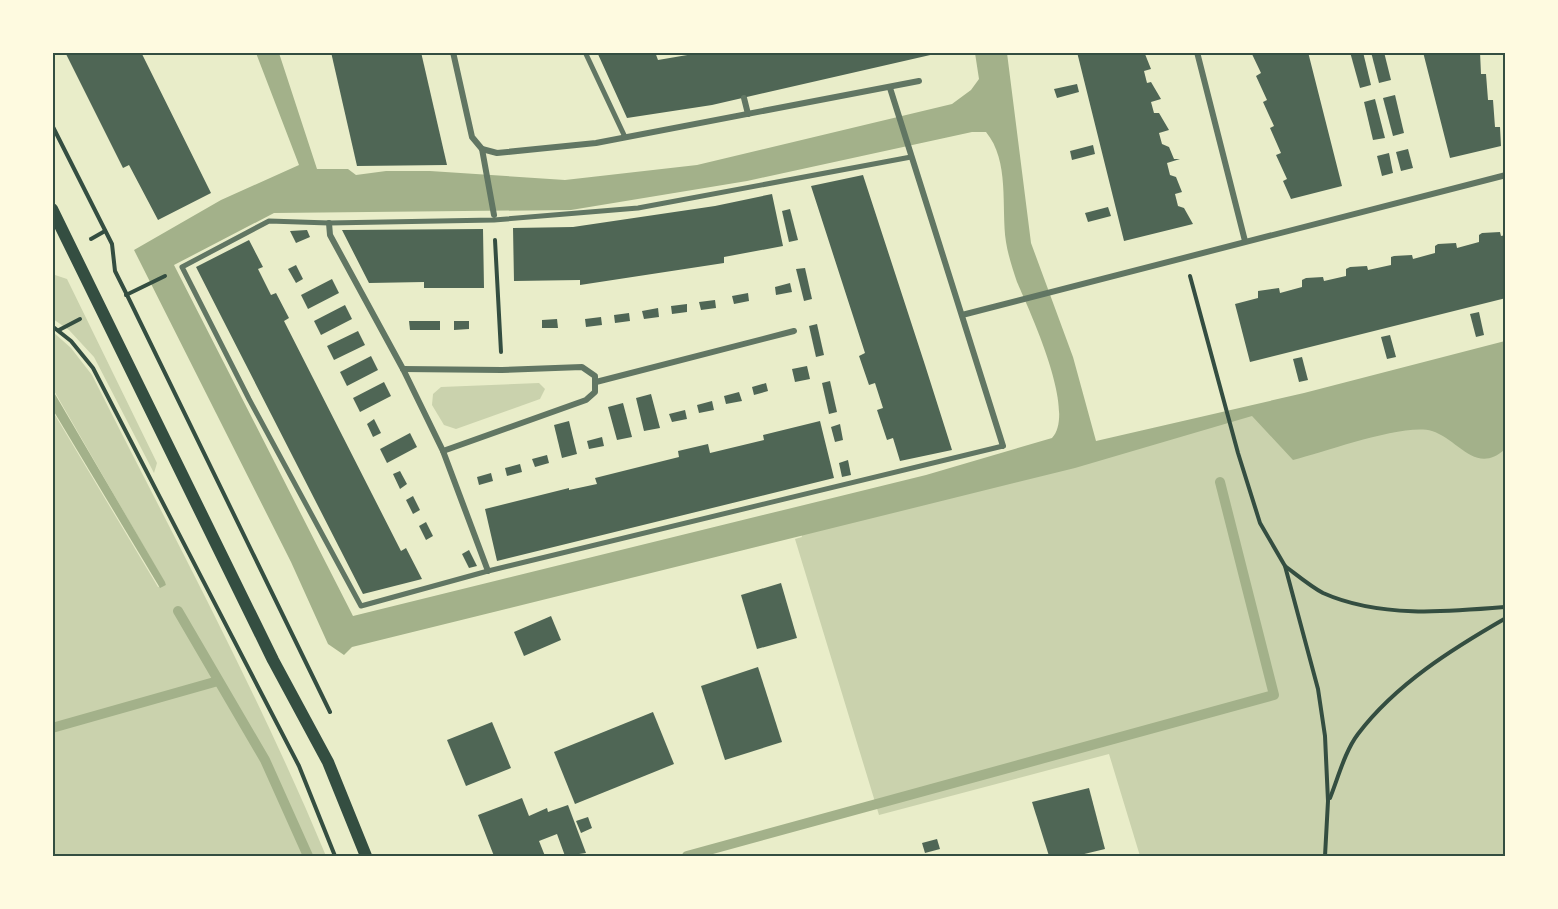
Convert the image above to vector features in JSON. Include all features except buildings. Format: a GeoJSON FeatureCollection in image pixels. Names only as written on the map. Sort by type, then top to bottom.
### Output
{"type":"FeatureCollection","features":[{"type":"Feature","properties":{"kind":"main road"},"geometry":{"type":"LineString","coordinates":[[52,209],[273,660],[328,762],[366,856]]}},
{"type":"Feature","properties":{"kind":"street"},"geometry":{"type":"LineString","coordinates":[[453,52],[472,137],[482,149],[494,218]]}},
{"type":"Feature","properties":{"kind":"street"},"geometry":{"type":"LineString","coordinates":[[585,52],[625,137]]}},
{"type":"Feature","properties":{"kind":"street"},"geometry":{"type":"LineString","coordinates":[[1197,52],[1245,241]]}},
{"type":"Feature","properties":{"kind":"street"},"geometry":{"type":"LineString","coordinates":[[482,149],[497,153],[625,137],[919,81]]}},
{"type":"Feature","properties":{"kind":"street"},"geometry":{"type":"LineString","coordinates":[[890,88],[1003,446],[488,570],[361,606],[249,399],[182,267],[269,221],[329,223],[494,218],[639,208],[911,157]]}},
{"type":"Feature","properties":{"kind":"street"},"geometry":{"type":"LineString","coordinates":[[744,98],[748,114]]}},
{"type":"Feature","properties":{"kind":"street"},"geometry":{"type":"LineString","coordinates":[[962,315],[1506,175]]}},
{"type":"Feature","properties":{"kind":"street"},"geometry":{"type":"LineString","coordinates":[[329,223],[330,235],[403,369],[443,451],[488,570]]}},
{"type":"Feature","properties":{"kind":"street"},"geometry":{"type":"LineString","coordinates":[[596,382],[794,331]]}},
{"type":"Feature","properties":{"kind":"street"},"geometry":{"type":"LineString","coordinates":[[403,369],[502,370],[582,367],[592,372],[596,382],[595,392],[586,400],[443,451]]}},
{"type":"Feature","properties":{"kind":"path"},"geometry":{"type":"LineString","coordinates":[[52,125],[111,244],[116,271],[127,295],[334,718]]}},
{"type":"Feature","properties":{"kind":"path"},"geometry":{"type":"LineString","coordinates":[[494,218],[502,370]]}},
{"type":"Feature","properties":{"kind":"path"},"geometry":{"type":"LineString","coordinates":[[1185,258],[1238,453],[1260,523],[1285,566],[1318,689],[1325,736],[1328,801],[1324,856]]}},
{"type":"Feature","properties":{"kind":"path"},"geometry":{"type":"LineString","coordinates":[[141,287],[175,271]]}},
{"type":"Feature","properties":{"kind":"path"},"geometry":{"type":"LineString","coordinates":[[52,326],[71,341],[93,368],[299,766],[335,856]]}},
{"type":"Feature","properties":{"kind":"path"},"geometry":{"type":"LineString","coordinates":[[1285,566],[1323,592],[1372,608],[1455,611],[1506,607]]}},
{"type":"Feature","properties":{"kind":"path"},"geometry":{"type":"LineString","coordinates":[[1328,801],[1356,736],[1396,692],[1463,643],[1506,618]]}},
{"type":"Feature","properties":{"kind":"shaded area"},"geometry":{"type":"Polygon","coordinates":[[[256,53],[279,53],[317,169],[348,169],[356,175],[386,171],[430,171],[565,180],[697,165],[952,104],[971,90],[979,79],[975,53],[1007,53],[1031,243],[1073,357],[1096,441],[1304,393],[1505,341],[1505,449],[1485,459],[1467,453],[1432,431],[1419,430],[1384,435],[1293,460],[1252,416],[1075,468],[352,647],[344,655],[328,644],[291,562],[134,250],[221,200],[299,165],[256,53]],[[972,132],[747,181],[571,210],[274,213],[174,265],[353,616],[926,475],[1052,438],[1058,425],[1059,407],[1055,385],[1049,362],[1009,257],[1002,170],[994,144],[986,132],[972,132]]]}},
{"type":"Feature","properties":{"kind":"shaded area"},"geometry":{"type":"Polygon","coordinates":[[[52,274],[67,279],[157,463],[154,473],[94,357],[69,330],[53,319],[52,274]]]}},
{"type":"Feature","properties":{"kind":"shaded area"},"geometry":{"type":"Polygon","coordinates":[[[53,332],[71,348],[92,375],[243,674],[326,856],[53,856],[52,410],[158,587],[166,585],[53,389],[53,332]]]}},
{"type":"Feature","properties":{"kind":"shaded area"},"geometry":{"type":"Polygon","coordinates":[[[1505,349],[1505,856],[1140,856],[1109,754],[879,815],[795,539],[802,537],[798,520],[1505,349]]]}},
{"type":"Feature","properties":{"kind":"shaded area"},"geometry":{"type":"Polygon","coordinates":[[[539,383],[545,389],[540,399],[456,429],[444,425],[432,405],[433,394],[441,387],[539,383]]]}},
{"type":"Feature","properties":{"kind":"shaded area"},"geometry":{"type":"Polygon","coordinates":[[[52,389],[166,585],[160,588],[53,410],[52,389]]]}},
{"type":"Feature","properties":{"kind":"waterway"},"geometry":{"type":"LineString","coordinates":[[687,856],[1274,695],[1220,482]]}},
{"type":"Feature","properties":{"kind":"waterway"},"geometry":{"type":"LineString","coordinates":[[178,611],[265,760],[308,856]]}},
{"type":"Feature","properties":{"kind":"waterway"},"geometry":{"type":"LineString","coordinates":[[52,728],[218,681]]}}]}
